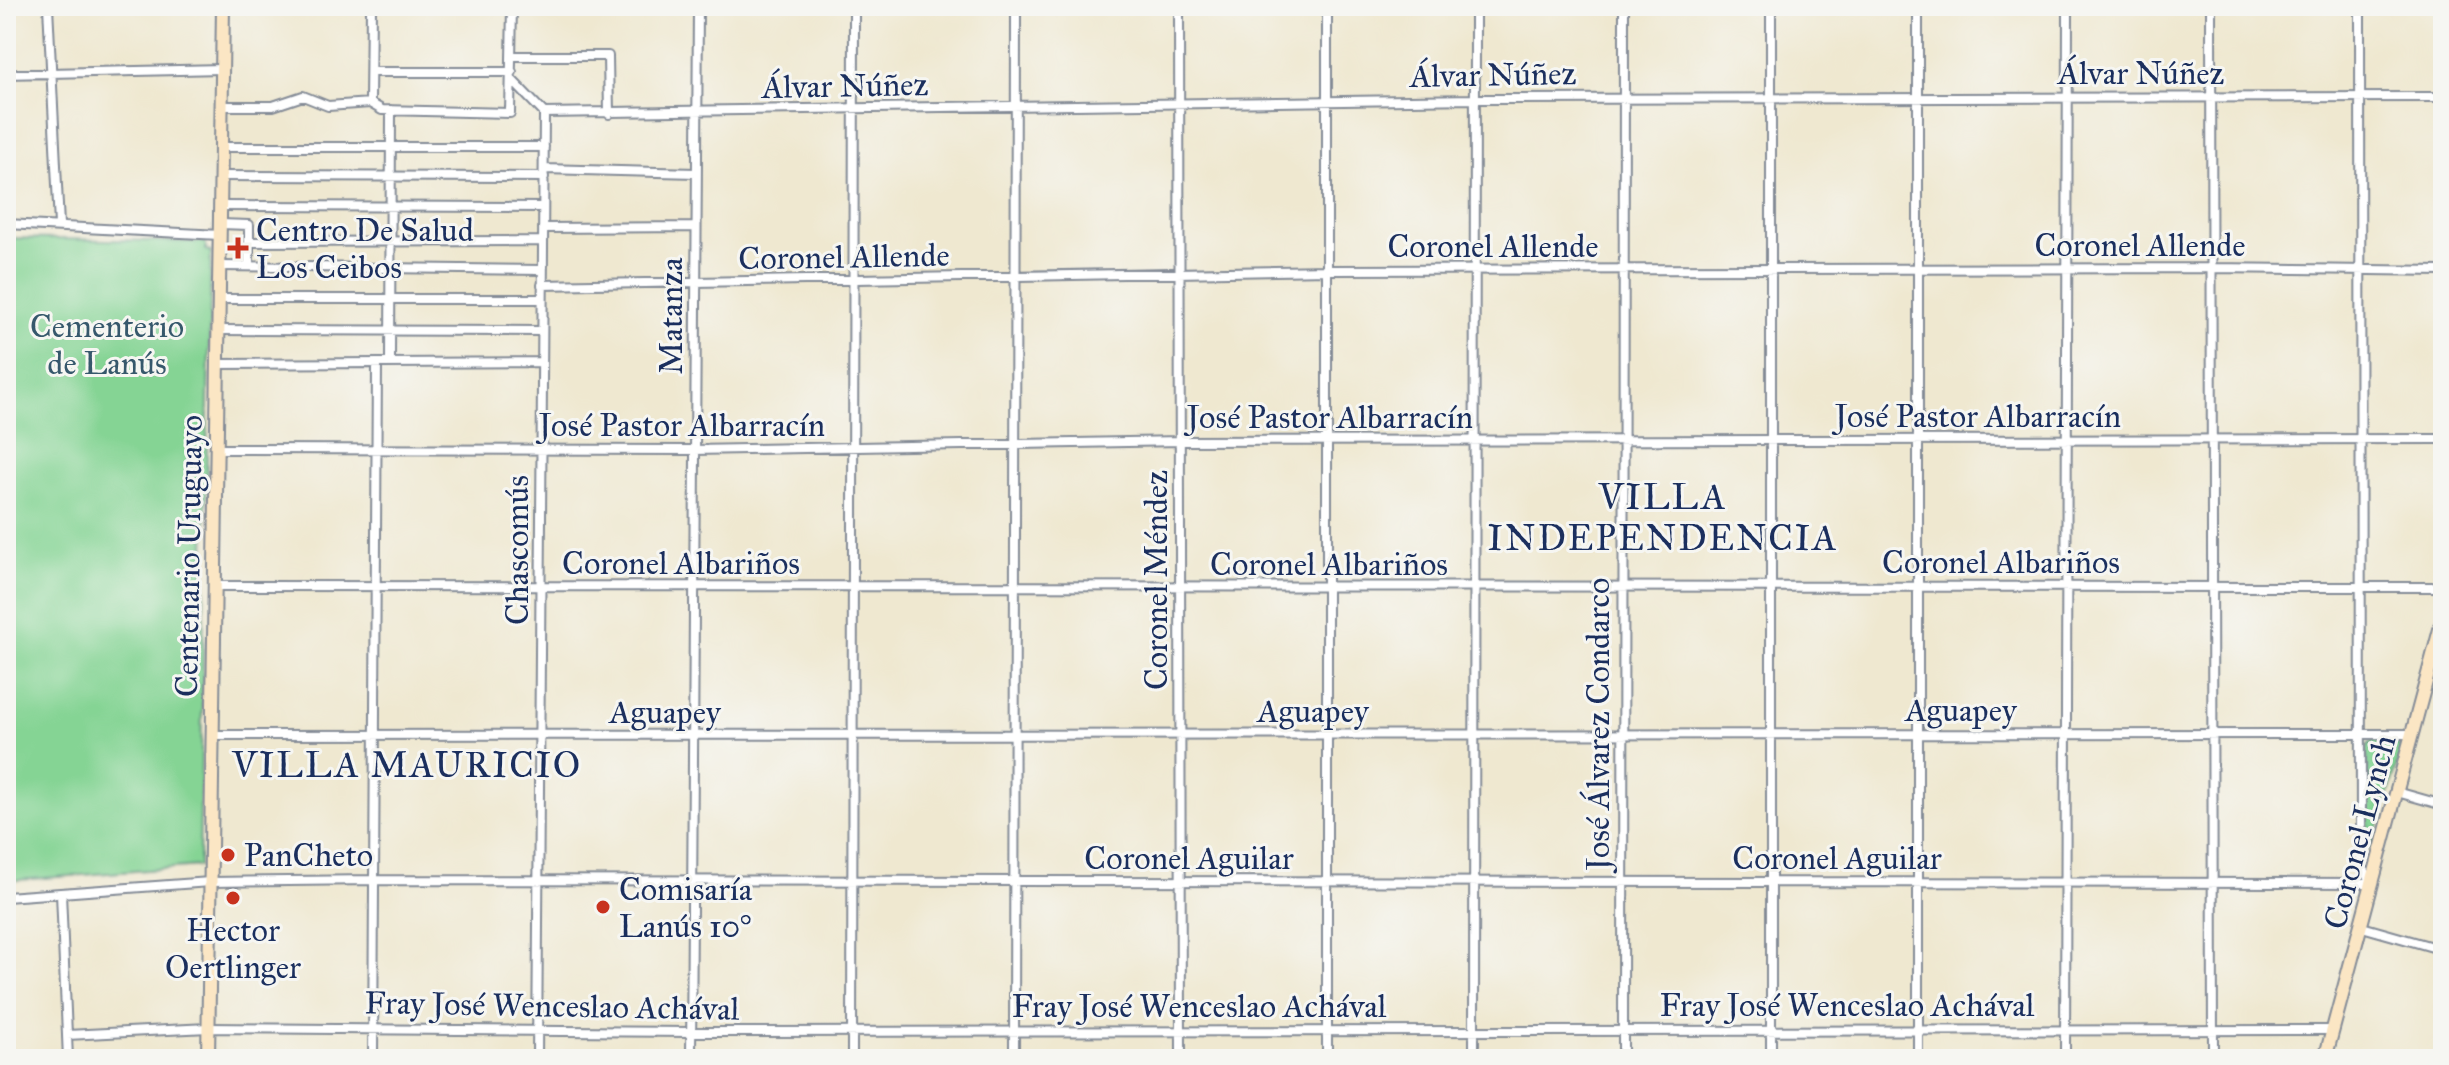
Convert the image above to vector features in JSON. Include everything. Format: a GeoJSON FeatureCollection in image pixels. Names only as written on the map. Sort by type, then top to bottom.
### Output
{"type":"FeatureCollection","features":[{"type":"Feature","properties":{"kind":"main road","name":"Centenario Uruguayo"},"geometry":{"type":"LineString","coordinates":[[208,1059],[223,6]]}},
{"type":"Feature","properties":{"kind":"main road","name":"Coronel Lynch"},"geometry":{"type":"LineString","coordinates":[[2325,1059],[2413,734],[2438,659],[2443,618]]}},
{"type":"Feature","properties":{"kind":"street"},"geometry":{"type":"LineString","coordinates":[[48,6],[59,225]]}},
{"type":"Feature","properties":{"kind":"street"},"geometry":{"type":"LineString","coordinates":[[370,103],[371,6]]}},
{"type":"Feature","properties":{"kind":"street"},"geometry":{"type":"LineString","coordinates":[[222,106],[273,106],[303,96],[328,106],[370,103],[391,110],[510,113],[512,6]]}},
{"type":"Feature","properties":{"kind":"street","name":"Matanza"},"geometry":{"type":"LineString","coordinates":[[691,1059],[698,6]]}},
{"type":"Feature","properties":{"kind":"street"},"geometry":{"type":"LineString","coordinates":[[852,1059],[854,6]]}},
{"type":"Feature","properties":{"kind":"street"},"geometry":{"type":"LineString","coordinates":[[1014,1059],[1016,6]]}},
{"type":"Feature","properties":{"kind":"street","name":"Coronel Méndez"},"geometry":{"type":"LineString","coordinates":[[1179,6],[1181,1059]]}},
{"type":"Feature","properties":{"kind":"street"},"geometry":{"type":"LineString","coordinates":[[1327,6],[1327,1059]]}},
{"type":"Feature","properties":{"kind":"street"},"geometry":{"type":"LineString","coordinates":[[1474,1059],[1477,588],[1475,6]]}},
{"type":"Feature","properties":{"kind":"street","name":"José Álvarez Condarco"},"geometry":{"type":"LineString","coordinates":[[1623,1059],[1624,6]]}},
{"type":"Feature","properties":{"kind":"street"},"geometry":{"type":"LineString","coordinates":[[1771,6],[1771,1059]]}},
{"type":"Feature","properties":{"kind":"street"},"geometry":{"type":"LineString","coordinates":[[1918,6],[1918,1059]]}},
{"type":"Feature","properties":{"kind":"street"},"geometry":{"type":"LineString","coordinates":[[2065,1059],[2068,6]]}},
{"type":"Feature","properties":{"kind":"street"},"geometry":{"type":"LineString","coordinates":[[2211,6],[2213,1059]]}},
{"type":"Feature","properties":{"kind":"street"},"geometry":{"type":"LineString","coordinates":[[2360,6],[2361,866],[2373,883]]}},
{"type":"Feature","properties":{"kind":"street"},"geometry":{"type":"LineString","coordinates":[[512,56],[608,56],[609,114]]}},
{"type":"Feature","properties":{"kind":"street"},"geometry":{"type":"LineString","coordinates":[[6,74],[222,69]]}},
{"type":"Feature","properties":{"kind":"street"},"geometry":{"type":"LineString","coordinates":[[371,72],[512,76],[544,113]]}},
{"type":"Feature","properties":{"kind":"street","name":"Álvar Núñez"},"geometry":{"type":"LineString","coordinates":[[544,113],[853,111],[1177,102],[1475,99],[2443,97]]}},
{"type":"Feature","properties":{"kind":"street"},"geometry":{"type":"LineString","coordinates":[[390,363],[391,110]]}},
{"type":"Feature","properties":{"kind":"street","name":"Chascomús"},"geometry":{"type":"LineString","coordinates":[[537,1059],[544,113]]}},
{"type":"Feature","properties":{"kind":"street"},"geometry":{"type":"LineString","coordinates":[[221,147],[544,147]]}},
{"type":"Feature","properties":{"kind":"street"},"geometry":{"type":"LineString","coordinates":[[221,176],[696,173]]}},
{"type":"Feature","properties":{"kind":"street"},"geometry":{"type":"LineString","coordinates":[[221,206],[543,207]]}},
{"type":"Feature","properties":{"kind":"street"},"geometry":{"type":"LineString","coordinates":[[6,224],[220,230],[249,225],[249,266]]}},
{"type":"Feature","properties":{"kind":"street"},"geometry":{"type":"LineString","coordinates":[[543,228],[695,227]]}},
{"type":"Feature","properties":{"kind":"street"},"geometry":{"type":"LineString","coordinates":[[249,242],[390,239],[543,241]]}},
{"type":"Feature","properties":{"kind":"street"},"geometry":{"type":"LineString","coordinates":[[219,266],[542,270]]}},
{"type":"Feature","properties":{"kind":"street","name":"Coronel Allende"},"geometry":{"type":"LineString","coordinates":[[542,285],[853,282],[1180,271],[2213,268],[2443,271]]}},
{"type":"Feature","properties":{"kind":"street"},"geometry":{"type":"LineString","coordinates":[[219,299],[542,299]]}},
{"type":"Feature","properties":{"kind":"street"},"geometry":{"type":"LineString","coordinates":[[218,330],[542,331]]}},
{"type":"Feature","properties":{"kind":"street"},"geometry":{"type":"LineString","coordinates":[[218,364],[542,362]]}},
{"type":"Feature","properties":{"kind":"street"},"geometry":{"type":"LineString","coordinates":[[373,1059],[377,363]]}},
{"type":"Feature","properties":{"kind":"street","name":"José Pastor Albarracín"},"geometry":{"type":"LineString","coordinates":[[217,449],[694,450],[1181,441],[2443,439]]}},
{"type":"Feature","properties":{"kind":"street","name":"Coronel Albariños"},"geometry":{"type":"LineString","coordinates":[[215,586],[1015,589],[2067,585],[2443,587]]}},
{"type":"Feature","properties":{"kind":"street","name":"Aguapey"},"geometry":{"type":"LineString","coordinates":[[213,735],[2413,734]]}},
{"type":"Feature","properties":{"kind":"street"},"geometry":{"type":"LineString","coordinates":[[2397,792],[2443,805]]}},
{"type":"Feature","properties":{"kind":"street","name":"Coronel Aguilar"},"geometry":{"type":"LineString","coordinates":[[6,897],[210,882],[374,880],[2373,883]]}},
{"type":"Feature","properties":{"kind":"street"},"geometry":{"type":"LineString","coordinates":[[61,893],[68,1059]]}},
{"type":"Feature","properties":{"kind":"street"},"geometry":{"type":"LineString","coordinates":[[2362,927],[2443,950]]}},
{"type":"Feature","properties":{"kind":"street","name":"Fray José Wenceslao Achával"},"geometry":{"type":"LineString","coordinates":[[67,1035],[208,1028],[691,1032],[1771,1028],[2332,1030]]}},
{"type":"Feature","properties":{"kind":"green space","name":"Cementerio de Lanús"},"geometry":{"type":"Polygon","coordinates":[[[6,238],[206,242],[206,250],[211,252],[199,866],[6,881],[6,238]]]}},
{"type":"Feature","properties":{"kind":"green space"},"geometry":{"type":"Polygon","coordinates":[[[2395,740],[2402,750],[2372,848],[2368,848],[2367,746],[2372,741],[2395,740]]]}},
{"type":"Feature","properties":{"kind":"place","name":"Centro De Salud Los Ceibos"},"geometry":{"type":"Point","coordinates":[238,248]}},
{"type":"Feature","properties":{"kind":"place","name":"PanCheto"},"geometry":{"type":"Point","coordinates":[228,855]}},
{"type":"Feature","properties":{"kind":"place","name":"Hector Oertlinger"},"geometry":{"type":"Point","coordinates":[233,898]}},
{"type":"Feature","properties":{"kind":"place","name":"Comisaría Lanús 10°"},"geometry":{"type":"Point","coordinates":[603,907]}},
{"type":"Feature","properties":{"kind":"district","name":"VILLA INDEPENDENCIA"},"geometry":{"type":"Point","coordinates":[1663,518]}},
{"type":"Feature","properties":{"kind":"district","name":"VILLA MAURICIO"},"geometry":{"type":"Point","coordinates":[407,765]}}]}
